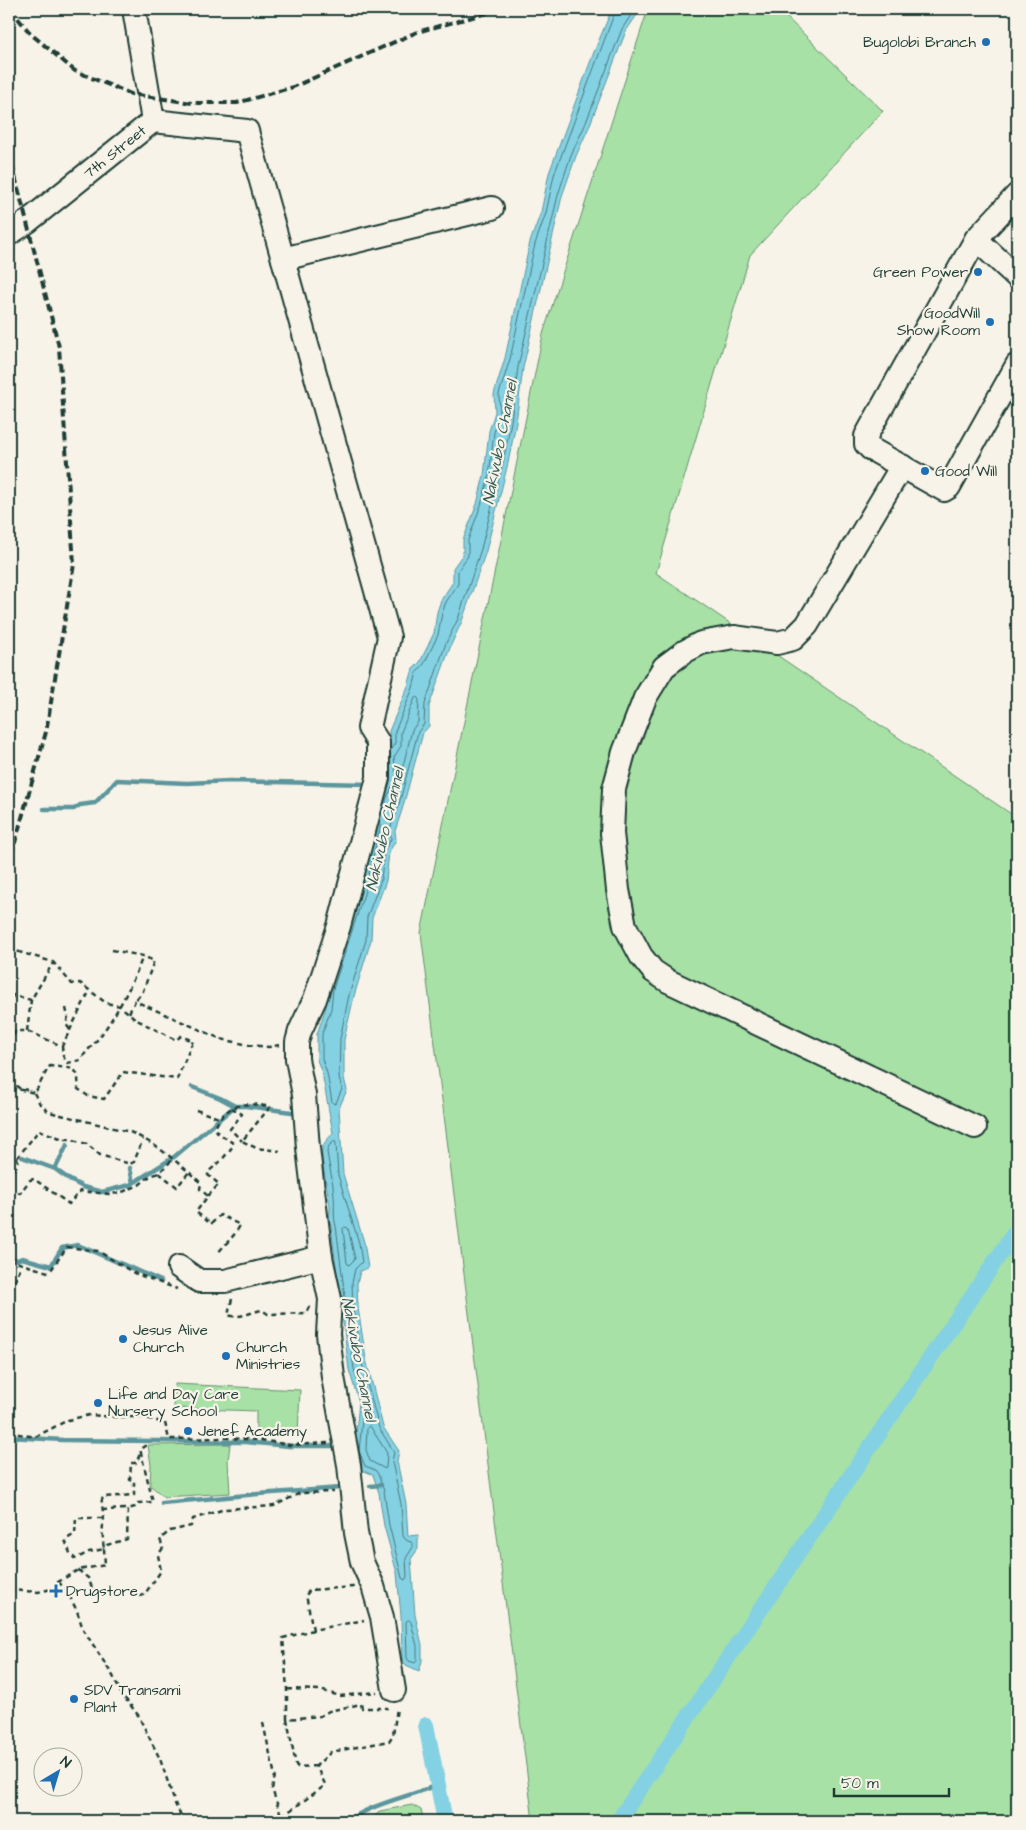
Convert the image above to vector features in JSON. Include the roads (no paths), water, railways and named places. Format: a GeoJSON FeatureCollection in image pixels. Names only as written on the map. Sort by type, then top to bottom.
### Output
{"type":"FeatureCollection","features":[{"type":"Feature","properties":{"kind":"street","name":"7th Street"},"geometry":{"type":"LineString","coordinates":[[9,234],[27,222],[153,121],[134,9]]}},
{"type":"Feature","properties":{"kind":"street"},"geometry":{"type":"LineString","coordinates":[[153,121],[247,131],[389,637],[369,728],[378,742],[378,778],[338,926],[315,999],[300,1030],[297,1042],[297,1059],[304,1095],[308,1148],[321,1257],[330,1296],[328,1334],[333,1377],[350,1465],[356,1533],[362,1562],[382,1617],[395,1699]]}},
{"type":"Feature","properties":{"kind":"street"},"geometry":{"type":"LineString","coordinates":[[1017,194],[976,239],[866,436],[866,444],[871,449],[944,490],[949,487],[1017,365]]}},
{"type":"Feature","properties":{"kind":"street"},"geometry":{"type":"LineString","coordinates":[[283,259],[492,208]]}},
{"type":"Feature","properties":{"kind":"street"},"geometry":{"type":"LineString","coordinates":[[976,239],[1017,277]]}},
{"type":"Feature","properties":{"kind":"street"},"geometry":{"type":"LineString","coordinates":[[902,466],[807,625],[793,639],[777,643],[734,637],[701,643],[684,652],[664,667],[645,698],[624,752],[614,789],[612,833],[618,890],[625,926],[640,956],[660,976],[975,1127]]}},
{"type":"Feature","properties":{"kind":"street"},"geometry":{"type":"LineString","coordinates":[[179,1267],[199,1281],[226,1281],[321,1257]]}},
{"type":"Feature","properties":{"kind":"water"},"geometry":{"type":"Polygon","coordinates":[[[612,9],[641,9],[626,31],[562,196],[523,368],[516,423],[508,463],[486,551],[462,621],[451,645],[429,706],[429,726],[423,733],[395,831],[396,840],[389,852],[386,881],[372,918],[371,940],[354,996],[344,1040],[344,1078],[347,1090],[339,1108],[343,1174],[364,1242],[368,1268],[360,1271],[357,1284],[358,1308],[366,1359],[383,1427],[399,1451],[397,1461],[406,1504],[408,1536],[418,1535],[418,1549],[411,1559],[415,1615],[422,1645],[422,1661],[419,1671],[406,1665],[402,1660],[401,1616],[397,1573],[384,1526],[379,1493],[373,1475],[361,1470],[354,1452],[359,1402],[349,1370],[330,1222],[330,1207],[322,1160],[323,1147],[333,1133],[322,1073],[317,1060],[317,1034],[326,1007],[328,988],[359,893],[375,827],[382,755],[390,742],[389,731],[413,669],[420,662],[434,633],[441,600],[453,582],[453,568],[463,554],[463,540],[477,504],[484,475],[489,431],[495,412],[494,394],[505,358],[530,242],[541,212],[549,173],[612,9]]]}},
{"type":"Feature","properties":{"kind":"waterway"},"geometry":{"type":"LineString","coordinates":[[44,809],[74,809],[80,805],[95,803],[117,780],[187,783],[230,781],[369,784]]}},
{"type":"Feature","properties":{"kind":"waterway"},"geometry":{"type":"LineString","coordinates":[[192,1087],[235,1106]]}},
{"type":"Feature","properties":{"kind":"waterway"},"geometry":{"type":"LineString","coordinates":[[174,1157],[235,1106],[299,1113]]}},
{"type":"Feature","properties":{"kind":"waterway"},"geometry":{"type":"LineString","coordinates":[[55,1169],[67,1145]]}},
{"type":"Feature","properties":{"kind":"waterway"},"geometry":{"type":"LineString","coordinates":[[22,1157],[55,1169],[83,1187],[102,1192],[130,1185],[171,1159]]}},
{"type":"Feature","properties":{"kind":"waterway"},"geometry":{"type":"LineString","coordinates":[[130,1168],[133,1183]]}},
{"type":"Feature","properties":{"kind":"waterway"},"geometry":{"type":"LineString","coordinates":[[618,1821],[1017,1229]]}},
{"type":"Feature","properties":{"kind":"waterway"},"geometry":{"type":"LineString","coordinates":[[9,1257],[17,1260],[22,1258],[51,1266],[62,1248],[78,1245],[161,1281]]}},
{"type":"Feature","properties":{"kind":"waterway"},"geometry":{"type":"LineString","coordinates":[[9,1437],[63,1440],[245,1442],[289,1446],[338,1446]]}},
{"type":"Feature","properties":{"kind":"waterway"},"geometry":{"type":"LineString","coordinates":[[370,1486],[381,1485]]}},
{"type":"Feature","properties":{"kind":"waterway"},"geometry":{"type":"LineString","coordinates":[[162,1503],[341,1488]]}},
{"type":"Feature","properties":{"kind":"waterway","name":"Nakivubo Channel"},"geometry":{"type":"LineString","coordinates":[[426,1725],[445,1821]]}},
{"type":"Feature","properties":{"kind":"waterway"},"geometry":{"type":"LineString","coordinates":[[347,1821],[369,1809],[437,1785]]}},
{"type":"Feature","properties":{"kind":"railway"},"geometry":{"type":"LineString","coordinates":[[10,9],[31,34],[75,71],[131,94],[192,103],[237,103],[293,87],[417,32],[502,9]]}},
{"type":"Feature","properties":{"kind":"railway"},"geometry":{"type":"LineString","coordinates":[[9,153],[59,347],[74,564],[46,732],[9,864]]}},
{"type":"Feature","properties":{"kind":"place","name":"Bugolobi Branch"},"geometry":{"type":"Point","coordinates":[986,42]}},
{"type":"Feature","properties":{"kind":"place","name":"Green Power"},"geometry":{"type":"Point","coordinates":[978,272]}},
{"type":"Feature","properties":{"kind":"place","name":"GoodWill Show Room"},"geometry":{"type":"Point","coordinates":[990,322]}},
{"type":"Feature","properties":{"kind":"place","name":"Good Will"},"geometry":{"type":"Point","coordinates":[925,471]}},
{"type":"Feature","properties":{"kind":"place","name":"Jesus Alive Church"},"geometry":{"type":"Point","coordinates":[123,1339]}},
{"type":"Feature","properties":{"kind":"place","name":"Church Ministries"},"geometry":{"type":"Point","coordinates":[226,1356]}},
{"type":"Feature","properties":{"kind":"place","name":"Life and Day Care Nursery School"},"geometry":{"type":"Point","coordinates":[98,1403]}},
{"type":"Feature","properties":{"kind":"place","name":"Jenef Academy"},"geometry":{"type":"Point","coordinates":[188,1431]}},
{"type":"Feature","properties":{"kind":"place","name":"Drugstore"},"geometry":{"type":"Point","coordinates":[56,1591]}},
{"type":"Feature","properties":{"kind":"place","name":"SDV Transami Plant"},"geometry":{"type":"Point","coordinates":[74,1699]}}]}
